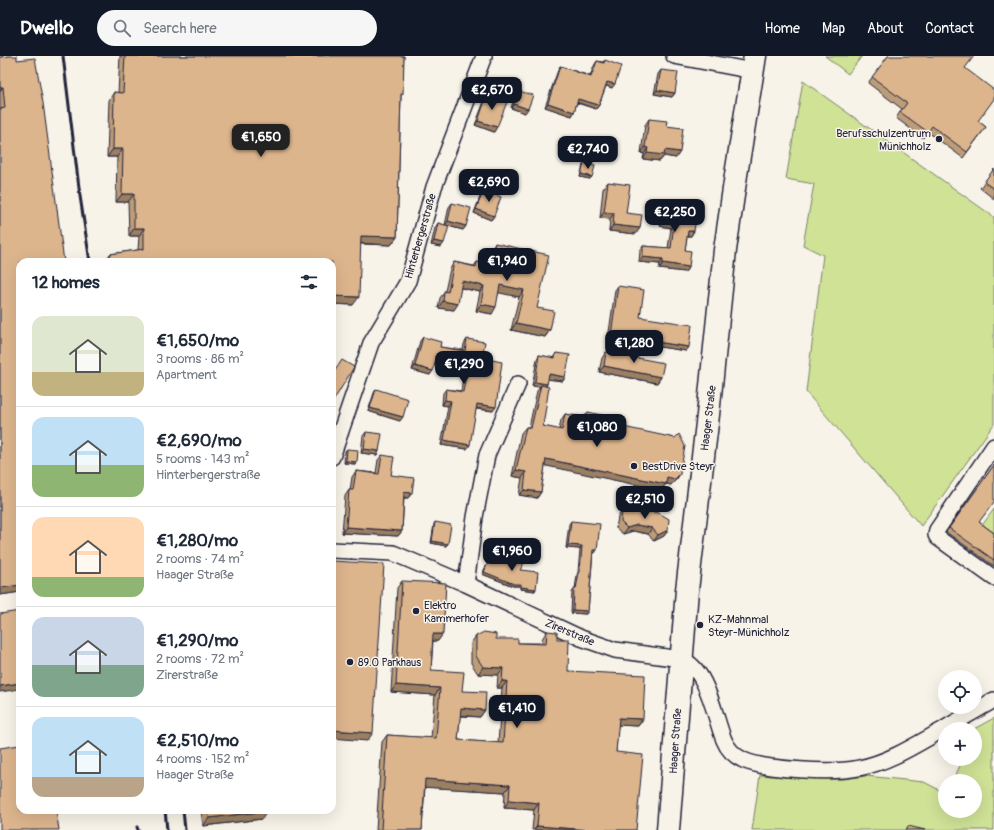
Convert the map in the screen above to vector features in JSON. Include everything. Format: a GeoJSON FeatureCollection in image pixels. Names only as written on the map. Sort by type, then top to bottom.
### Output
{"type":"FeatureCollection","features":[{"type":"Feature","properties":{"kind":"main road","name":"Haager Straße"},"geometry":{"type":"LineString","coordinates":[[668,830],[688,582],[708,415],[725,250],[754,64]]}},
{"type":"Feature","properties":{"kind":"street","name":"Hinterbergerstraße"},"geometry":{"type":"LineString","coordinates":[[336,445],[371,343],[408,281],[434,188],[484,56]]}},
{"type":"Feature","properties":{"kind":"street"},"geometry":{"type":"LineString","coordinates":[[674,56],[754,64]]}},
{"type":"Feature","properties":{"kind":"street"},"geometry":{"type":"LineString","coordinates":[[466,584],[475,517],[487,455],[518,384]]}},
{"type":"Feature","properties":{"kind":"street"},"geometry":{"type":"LineString","coordinates":[[994,446],[937,530],[936,535],[938,538],[994,578]]}},
{"type":"Feature","properties":{"kind":"street","name":"Zirerstraße"},"geometry":{"type":"LineString","coordinates":[[336,550],[393,553],[466,584],[581,638],[615,650],[681,659]]}},
{"type":"Feature","properties":{"kind":"street"},"geometry":{"type":"LineString","coordinates":[[681,659],[687,661],[693,666],[700,676],[708,692],[724,742],[733,754],[754,765],[785,769],[823,770],[858,768],[882,761],[906,751],[994,700]]}},
{"type":"Feature","properties":{"kind":"green space"},"geometry":{"type":"Polygon","coordinates":[[[825,56],[862,56],[848,74],[825,56]]]}},
{"type":"Feature","properties":{"kind":"green space"},"geometry":{"type":"Polygon","coordinates":[[[803,81],[994,217],[994,424],[921,526],[806,392],[823,255],[803,245],[814,184],[786,179],[803,81]]]}},
{"type":"Feature","properties":{"kind":"green space"},"geometry":{"type":"Polygon","coordinates":[[[994,509],[994,538],[980,528],[994,509]]]}},
{"type":"Feature","properties":{"kind":"green space"},"geometry":{"type":"Polygon","coordinates":[[[994,718],[994,830],[752,830],[760,775],[843,779],[866,776],[924,782],[938,789],[938,818],[982,818],[982,774],[956,774],[960,766],[982,766],[982,725],[994,718]]]}},
{"type":"Feature","properties":{"kind":"building"},"geometry":{"type":"Polygon","coordinates":[[[17,56],[17,60],[35,58],[43,103],[63,258],[16,258],[16,586],[0,588],[0,109],[5,108],[3,87],[0,87],[0,57],[17,56]]]}},
{"type":"Feature","properties":{"kind":"building"},"geometry":{"type":"Polygon","coordinates":[[[125,56],[404,56],[403,94],[401,94],[397,237],[361,236],[359,297],[336,296],[336,258],[110,258],[110,254],[144,249],[144,228],[134,228],[134,194],[122,194],[123,149],[113,149],[114,92],[123,93],[125,56]]]}},
{"type":"Feature","properties":{"kind":"building"},"geometry":{"type":"Polygon","coordinates":[[[888,56],[974,56],[965,68],[994,90],[994,99],[978,121],[986,127],[967,152],[932,126],[928,132],[900,112],[907,103],[872,77],[888,56]]]}},
{"type":"Feature","properties":{"kind":"building"},"geometry":{"type":"Polygon","coordinates":[[[605,60],[621,66],[615,84],[607,82],[599,105],[578,99],[574,112],[548,103],[560,66],[591,77],[597,61],[604,63],[605,60]]]}},
{"type":"Feature","properties":{"kind":"building"},"geometry":{"type":"Polygon","coordinates":[[[661,70],[678,72],[675,93],[657,90],[661,70]]]}},
{"type":"Feature","properties":{"kind":"building"},"geometry":{"type":"Polygon","coordinates":[[[518,91],[533,95],[528,109],[514,104],[518,91]]]}},
{"type":"Feature","properties":{"kind":"building"},"geometry":{"type":"Polygon","coordinates":[[[487,95],[507,102],[497,127],[478,121],[487,95]]]}},
{"type":"Feature","properties":{"kind":"building"},"geometry":{"type":"Polygon","coordinates":[[[649,119],[667,121],[666,126],[683,128],[680,152],[665,150],[664,155],[647,153],[648,148],[645,147],[649,119]]]}},
{"type":"Feature","properties":{"kind":"building"},"geometry":{"type":"Polygon","coordinates":[[[584,163],[595,166],[592,177],[581,174],[584,163]]]}},
{"type":"Feature","properties":{"kind":"building"},"geometry":{"type":"Polygon","coordinates":[[[994,169],[994,189],[984,182],[994,169]]]}},
{"type":"Feature","properties":{"kind":"building"},"geometry":{"type":"Polygon","coordinates":[[[608,182],[630,185],[626,213],[642,215],[640,228],[613,225],[614,213],[604,212],[608,182]]]}},
{"type":"Feature","properties":{"kind":"building"},"geometry":{"type":"Polygon","coordinates":[[[484,190],[501,197],[494,216],[476,209],[484,190]]]}},
{"type":"Feature","properties":{"kind":"building"},"geometry":{"type":"Polygon","coordinates":[[[661,199],[698,205],[694,231],[688,231],[685,250],[691,251],[689,267],[663,263],[663,259],[643,257],[643,246],[671,248],[674,223],[664,221],[664,217],[659,216],[661,199]]]}},
{"type":"Feature","properties":{"kind":"building"},"geometry":{"type":"Polygon","coordinates":[[[452,203],[471,208],[466,226],[448,221],[452,203]]]}},
{"type":"Feature","properties":{"kind":"building"},"geometry":{"type":"Polygon","coordinates":[[[438,223],[449,226],[444,243],[434,241],[438,223]]]}},
{"type":"Feature","properties":{"kind":"building"},"geometry":{"type":"Polygon","coordinates":[[[495,243],[549,255],[537,308],[554,311],[550,330],[516,323],[524,290],[500,285],[496,307],[481,304],[484,286],[462,281],[458,304],[443,301],[444,291],[448,292],[454,262],[476,267],[477,262],[490,265],[495,243]]]}},
{"type":"Feature","properties":{"kind":"building"},"geometry":{"type":"Polygon","coordinates":[[[618,286],[644,290],[640,317],[692,325],[689,347],[611,335],[618,286]]]}},
{"type":"Feature","properties":{"kind":"building"},"geometry":{"type":"Polygon","coordinates":[[[423,337],[441,342],[440,347],[465,351],[467,339],[485,342],[482,358],[502,362],[496,407],[477,404],[470,445],[444,440],[451,401],[445,400],[446,389],[463,392],[468,364],[436,359],[433,371],[415,366],[423,337]]]}},
{"type":"Feature","properties":{"kind":"building"},"geometry":{"type":"Polygon","coordinates":[[[606,352],[664,363],[661,377],[604,366],[606,352]]]}},
{"type":"Feature","properties":{"kind":"building"},"geometry":{"type":"Polygon","coordinates":[[[556,353],[570,355],[565,377],[549,374],[547,384],[535,382],[539,355],[555,358],[556,353]]]}},
{"type":"Feature","properties":{"kind":"building"},"geometry":{"type":"Polygon","coordinates":[[[342,360],[354,367],[336,396],[336,369],[342,360]]]}},
{"type":"Feature","properties":{"kind":"building"},"geometry":{"type":"Polygon","coordinates":[[[541,385],[549,387],[543,426],[562,430],[565,414],[586,418],[588,412],[615,418],[614,425],[675,438],[679,434],[685,446],[680,474],[675,479],[667,477],[666,484],[546,459],[541,492],[524,490],[526,472],[516,470],[526,427],[531,428],[541,385]]]}},
{"type":"Feature","properties":{"kind":"building"},"geometry":{"type":"Polygon","coordinates":[[[376,389],[408,399],[403,417],[370,408],[376,389]]]}},
{"type":"Feature","properties":{"kind":"building"},"geometry":{"type":"Polygon","coordinates":[[[366,432],[382,434],[379,451],[364,449],[366,432]]]}},
{"type":"Feature","properties":{"kind":"building"},"geometry":{"type":"Polygon","coordinates":[[[347,449],[358,450],[357,462],[346,461],[347,449]]]}},
{"type":"Feature","properties":{"kind":"building"},"geometry":{"type":"Polygon","coordinates":[[[382,455],[394,457],[391,475],[414,478],[412,493],[404,492],[402,531],[346,527],[349,490],[353,490],[356,471],[379,474],[382,455]]]}},
{"type":"Feature","properties":{"kind":"building"},"geometry":{"type":"Polygon","coordinates":[[[994,465],[994,502],[979,522],[994,533],[994,560],[949,528],[994,465]]]}},
{"type":"Feature","properties":{"kind":"building"},"geometry":{"type":"Polygon","coordinates":[[[631,509],[659,513],[669,519],[668,530],[658,535],[652,528],[637,525],[627,528],[621,522],[622,511],[631,509]]]}},
{"type":"Feature","properties":{"kind":"building"},"geometry":{"type":"Polygon","coordinates":[[[571,521],[600,524],[597,550],[593,550],[588,611],[573,610],[574,589],[576,589],[580,572],[582,546],[568,545],[571,521]]]}},
{"type":"Feature","properties":{"kind":"building"},"geometry":{"type":"Polygon","coordinates":[[[435,522],[451,525],[448,544],[432,541],[435,522]]]}},
{"type":"Feature","properties":{"kind":"building"},"geometry":{"type":"Polygon","coordinates":[[[505,554],[524,563],[520,570],[538,572],[536,589],[521,587],[521,584],[514,584],[484,572],[490,558],[500,562],[505,554]]]}},
{"type":"Feature","properties":{"kind":"building","name":"89.0 Parkhaus"},"geometry":{"type":"Polygon","coordinates":[[[336,561],[384,564],[373,733],[336,730],[336,561]]]}},
{"type":"Feature","properties":{"kind":"building"},"geometry":{"type":"Polygon","coordinates":[[[402,581],[446,583],[443,634],[433,634],[431,670],[464,672],[462,691],[486,692],[485,710],[461,708],[458,740],[503,743],[507,681],[502,681],[503,668],[483,667],[476,656],[476,636],[484,632],[496,634],[496,639],[518,639],[518,643],[546,644],[547,631],[557,632],[557,639],[569,639],[568,671],[645,675],[643,719],[619,718],[616,752],[643,755],[636,830],[590,830],[537,826],[539,803],[509,800],[510,785],[425,779],[422,830],[381,830],[387,735],[436,738],[440,688],[396,685],[402,581]]]}},
{"type":"Feature","properties":{"kind":"building"},"geometry":{"type":"Polygon","coordinates":[[[16,612],[16,684],[0,686],[0,614],[16,612]]]}},
{"type":"Feature","properties":{"kind":"building"},"geometry":{"type":"Polygon","coordinates":[[[16,746],[16,814],[57,814],[59,830],[0,830],[0,748],[16,746]]]}},
{"type":"Feature","properties":{"kind":"building"},"geometry":{"type":"Polygon","coordinates":[[[208,814],[242,814],[209,818],[208,814]]]}},
{"type":"Feature","properties":{"kind":"building"},"geometry":{"type":"Polygon","coordinates":[[[908,826],[925,830],[906,830],[908,826]]]}},
{"type":"Feature","properties":{"kind":"railway"},"geometry":{"type":"LineString","coordinates":[[63,56],[80,196],[89,258]]}},
{"type":"Feature","properties":{"kind":"railway"},"geometry":{"type":"LineString","coordinates":[[165,814],[167,830]]}},
{"type":"Feature","properties":{"kind":"railway"},"geometry":{"type":"LineString","coordinates":[[183,814],[185,830]]}},
{"type":"Feature","properties":{"kind":"place","name":"Berufsschulzentrum Münichholz"},"geometry":{"type":"Point","coordinates":[939,139]}},
{"type":"Feature","properties":{"kind":"place","name":"BestDrive Steyr"},"geometry":{"type":"Point","coordinates":[634,466]}},
{"type":"Feature","properties":{"kind":"place","name":"Elektro Kammerhofer"},"geometry":{"type":"Point","coordinates":[416,611]}},
{"type":"Feature","properties":{"kind":"place","name":"KZ-Mahnmal Steyr-Münichholz"},"geometry":{"type":"Point","coordinates":[700,625]}},
{"type":"Feature","properties":{"kind":"place","name":"89.0 Parkhaus"},"geometry":{"type":"Point","coordinates":[350,662]}}]}
